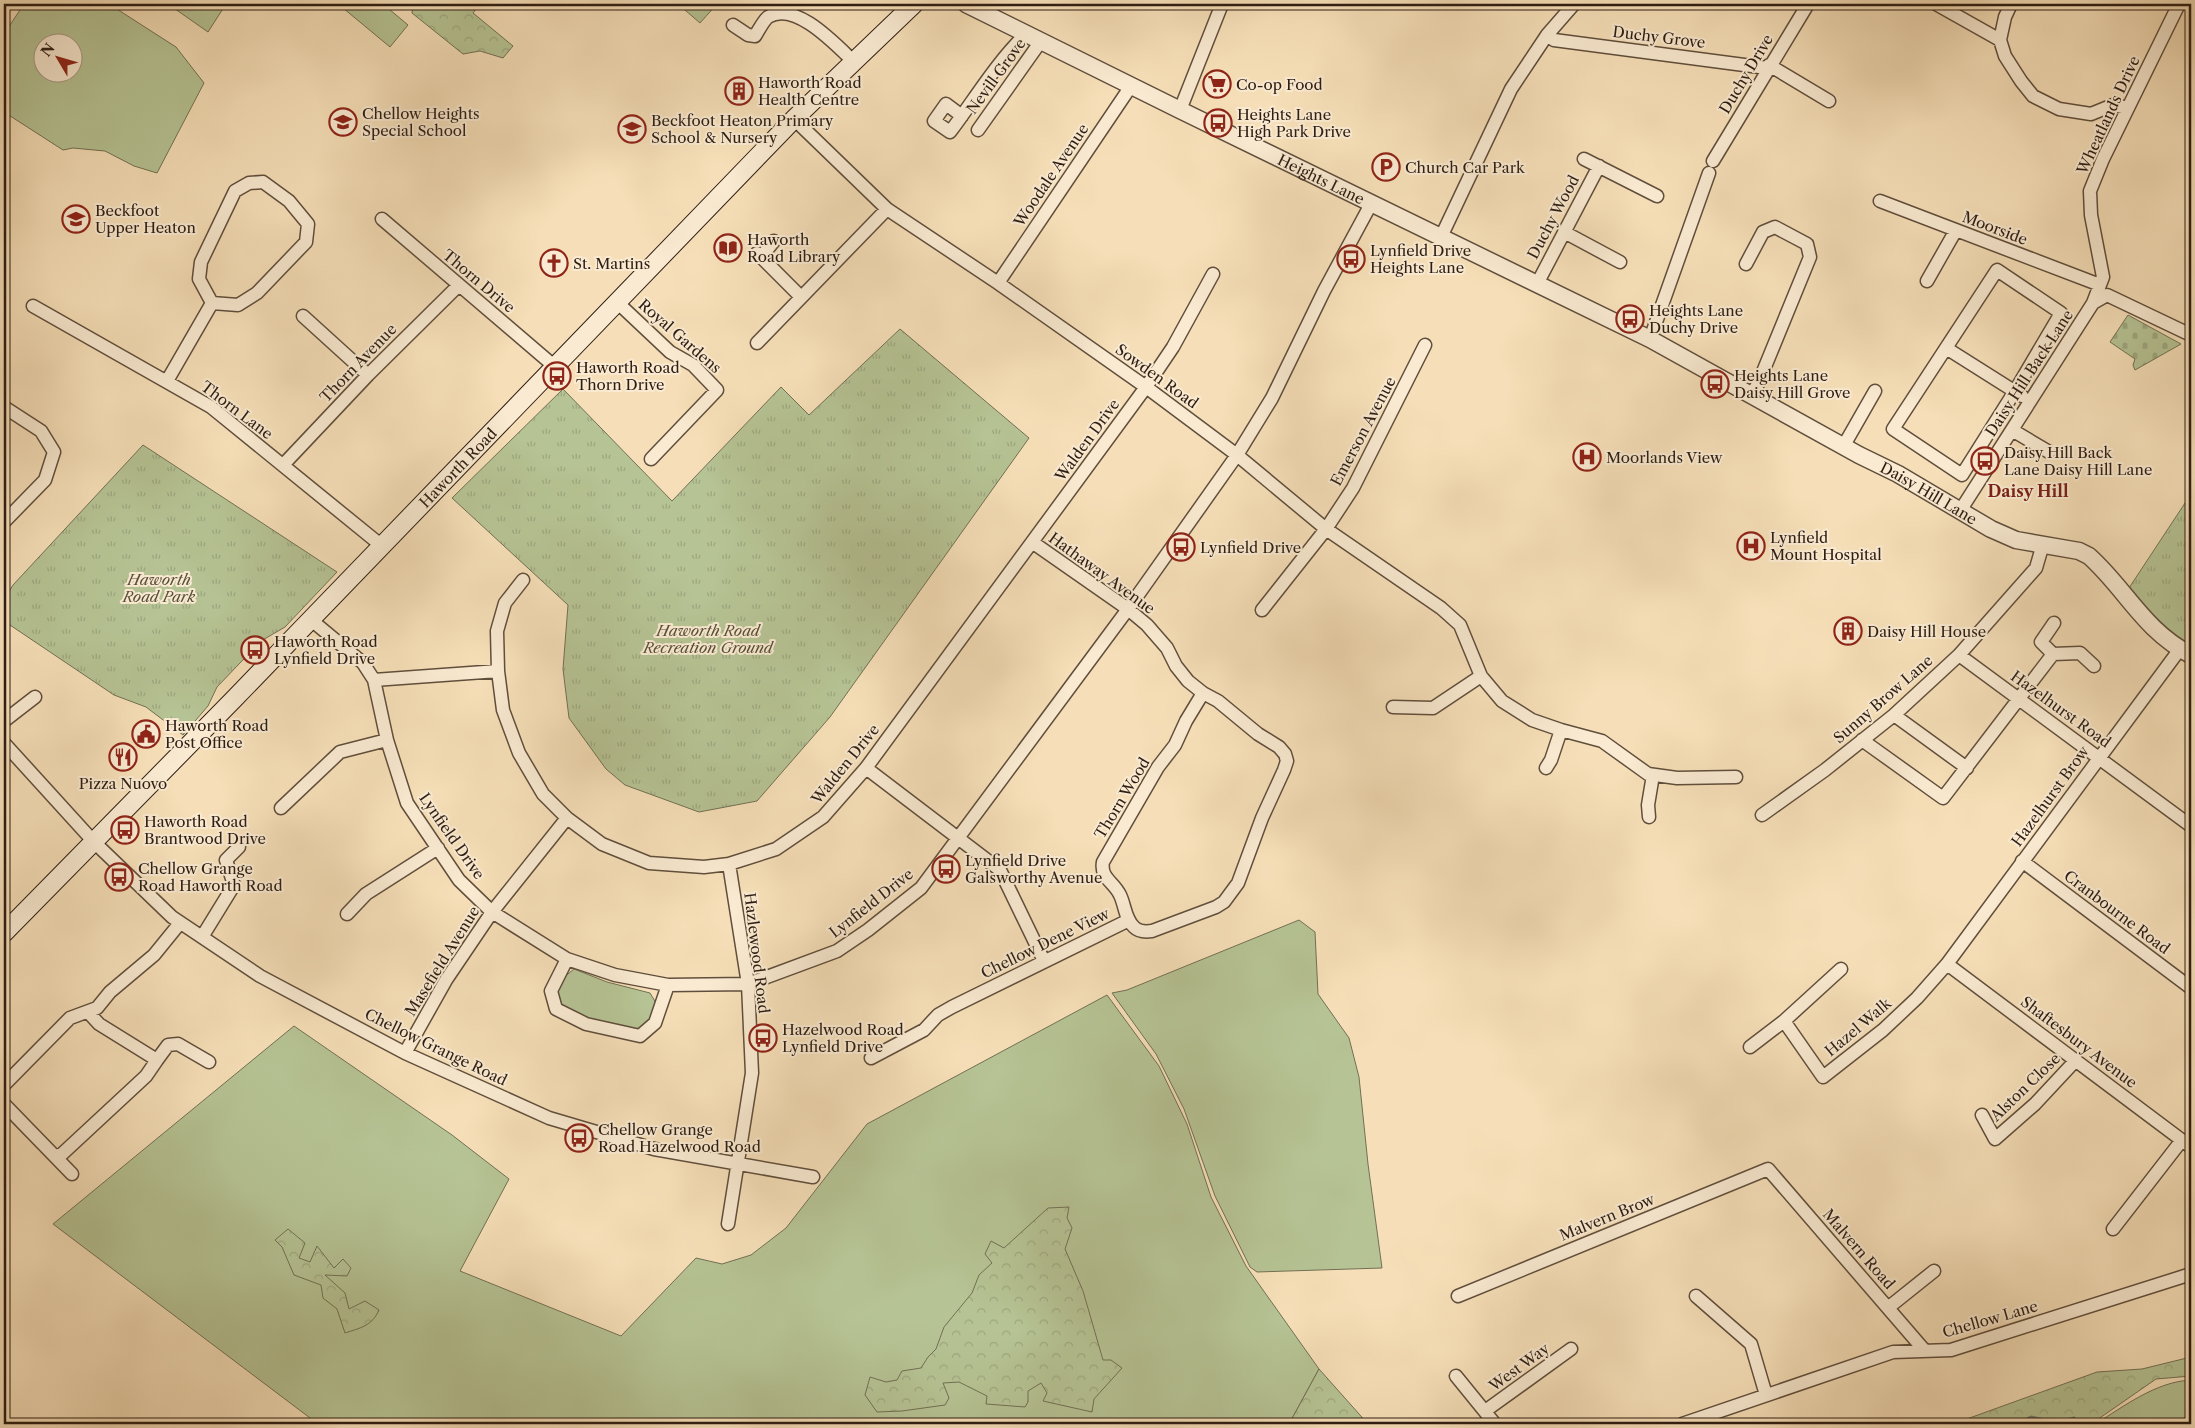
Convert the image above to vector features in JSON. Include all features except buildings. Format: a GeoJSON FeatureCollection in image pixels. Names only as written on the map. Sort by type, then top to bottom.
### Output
{"type":"FeatureCollection","features":[{"type":"Feature","properties":{"kind":"main road","name":"Haworth Road"},"geometry":{"type":"LineString","coordinates":[[4,933],[382,546],[554,366],[618,303],[794,119],[914,4]]}},
{"type":"Feature","properties":{"kind":"street","name":"Heights Lane"},"geometry":{"type":"LineString","coordinates":[[966,4],[1650,339]]}},
{"type":"Feature","properties":{"kind":"street"},"geometry":{"type":"LineString","coordinates":[[1180,110],[1222,4]]}},
{"type":"Feature","properties":{"kind":"street"},"geometry":{"type":"LineString","coordinates":[[1441,237],[1511,89],[1547,35],[1574,4]]}},
{"type":"Feature","properties":{"kind":"street","name":"Duchy Drive"},"geometry":{"type":"LineString","coordinates":[[1650,339],[1711,167],[1768,67],[1808,4]]}},
{"type":"Feature","properties":{"kind":"street"},"geometry":{"type":"LineString","coordinates":[[1936,4],[2000,40]]}},
{"type":"Feature","properties":{"kind":"street"},"geometry":{"type":"LineString","coordinates":[[2011,4],[2004,16],[2000,40],[2005,56],[2033,96],[2058,109],[2091,114],[2113,105],[2128,108]]}},
{"type":"Feature","properties":{"kind":"street","name":"Wheatlands Drive"},"geometry":{"type":"LineString","coordinates":[[2094,303],[2102,277],[2091,215],[2090,191],[2179,4]]}},
{"type":"Feature","properties":{"kind":"street"},"geometry":{"type":"LineString","coordinates":[[732,25],[759,41],[767,17],[779,11],[792,12],[807,18],[854,62]]}},
{"type":"Feature","properties":{"kind":"street"},"geometry":{"type":"LineString","coordinates":[[962,116],[1007,52],[1026,34]]}},
{"type":"Feature","properties":{"kind":"street","name":"Duchy Grove"},"geometry":{"type":"LineString","coordinates":[[1547,35],[1554,40],[1768,67]]}},
{"type":"Feature","properties":{"kind":"street","name":"Nevill Grove"},"geometry":{"type":"LineString","coordinates":[[978,130],[1041,41]]}},
{"type":"Feature","properties":{"kind":"street"},"geometry":{"type":"LineString","coordinates":[[1768,67],[1829,101]]}},
{"type":"Feature","properties":{"kind":"street","name":"Woodale Avenue"},"geometry":{"type":"LineString","coordinates":[[998,283],[1131,86]]}},
{"type":"Feature","properties":{"kind":"street","name":"Sowden Road"},"geometry":{"type":"LineString","coordinates":[[794,119],[887,208],[1146,387],[1237,455],[1326,529],[1441,608],[1460,625],[1481,676],[1502,701],[1532,720],[1602,741],[1648,774],[1654,775]]}},
{"type":"Feature","properties":{"kind":"street"},"geometry":{"type":"LineString","coordinates":[[1584,159],[1657,196]]}},
{"type":"Feature","properties":{"kind":"street","name":"Duchy Wood"},"geometry":{"type":"LineString","coordinates":[[1537,284],[1599,166]]}},
{"type":"Feature","properties":{"kind":"street"},"geometry":{"type":"LineString","coordinates":[[263,182],[289,201],[308,224],[306,242],[257,293],[238,305],[212,303],[199,279],[201,262],[235,191],[249,183],[263,182]]}},
{"type":"Feature","properties":{"kind":"street","name":"Moorside"},"geometry":{"type":"LineString","coordinates":[[1880,201],[2100,285]]}},
{"type":"Feature","properties":{"kind":"street","name":"Lynfield Drive"},"geometry":{"type":"LineString","coordinates":[[310,619],[363,663],[374,680],[387,740],[407,803],[459,880],[492,912],[567,959],[615,975],[668,985],[748,984],[837,951],[868,930],[921,888],[1128,609],[1237,455],[1272,398],[1324,291],[1371,204]]}},
{"type":"Feature","properties":{"kind":"street"},"geometry":{"type":"LineString","coordinates":[[757,343],[887,208]]}},
{"type":"Feature","properties":{"kind":"street","name":"Thorn Drive"},"geometry":{"type":"LineString","coordinates":[[382,220],[554,366]]}},
{"type":"Feature","properties":{"kind":"street"},"geometry":{"type":"LineString","coordinates":[[1746,264],[1763,232],[1775,227],[1807,244],[1810,257],[1758,384],[1751,395]]}},
{"type":"Feature","properties":{"kind":"street"},"geometry":{"type":"LineString","coordinates":[[1927,281],[1956,230]]}},
{"type":"Feature","properties":{"kind":"street"},"geometry":{"type":"LineString","coordinates":[[1564,232],[1620,262]]}},
{"type":"Feature","properties":{"kind":"street"},"geometry":{"type":"LineString","coordinates":[[774,241],[759,255],[801,297]]}},
{"type":"Feature","properties":{"kind":"street"},"geometry":{"type":"LineString","coordinates":[[1996,270],[2061,313],[2015,391],[1962,475],[1893,429],[1996,270]]}},
{"type":"Feature","properties":{"kind":"street","name":"Walden Drive"},"geometry":{"type":"LineString","coordinates":[[523,580],[505,603],[497,630],[498,672],[503,710],[519,753],[543,794],[567,818],[602,844],[649,863],[704,867],[729,864],[776,849],[823,817],[866,768],[1146,387],[1173,347],[1213,274]]}},
{"type":"Feature","properties":{"kind":"street","name":"Thorn Avenue"},"geometry":{"type":"LineString","coordinates":[[283,465],[368,375],[459,285]]}},
{"type":"Feature","properties":{"kind":"street"},"geometry":{"type":"LineString","coordinates":[[2094,303],[2107,296],[2191,335]]}},
{"type":"Feature","properties":{"kind":"street"},"geometry":{"type":"LineString","coordinates":[[167,381],[212,303]]}},
{"type":"Feature","properties":{"kind":"street","name":"Royal Gardens"},"geometry":{"type":"LineString","coordinates":[[618,303],[670,352],[693,365],[717,390],[651,459]]}},
{"type":"Feature","properties":{"kind":"street","name":"Daisy Hill Back Lane"},"geometry":{"type":"LineString","coordinates":[[1960,511],[2094,303]]}},
{"type":"Feature","properties":{"kind":"street","name":"Thorn Lane"},"geometry":{"type":"LineString","coordinates":[[33,306],[211,407],[382,546]]}},
{"type":"Feature","properties":{"kind":"street"},"geometry":{"type":"LineString","coordinates":[[302,316],[368,375]]}},
{"type":"Feature","properties":{"kind":"street","name":"Daisy Hill Lane"},"geometry":{"type":"LineString","coordinates":[[1650,339],[1843,447],[1898,474],[1992,529],[2016,540],[2079,551],[2089,556],[2147,623],[2186,652]]}},
{"type":"Feature","properties":{"kind":"street","name":"Emerson Avenue"},"geometry":{"type":"LineString","coordinates":[[1262,610],[1326,529],[1353,488],[1425,345]]}},
{"type":"Feature","properties":{"kind":"street"},"geometry":{"type":"LineString","coordinates":[[1946,348],[2031,401]]}},
{"type":"Feature","properties":{"kind":"street"},"geometry":{"type":"LineString","coordinates":[[1843,447],[1875,391]]}},
{"type":"Feature","properties":{"kind":"street"},"geometry":{"type":"LineString","coordinates":[[4,407],[40,431],[54,452],[45,480],[4,522]]}},
{"type":"Feature","properties":{"kind":"street"},"geometry":{"type":"LineString","coordinates":[[2012,430],[2049,452]]}},
{"type":"Feature","properties":{"kind":"street","name":"Hathaway Avenue"},"geometry":{"type":"LineString","coordinates":[[1032,542],[1128,609],[1147,625],[1167,648],[1176,666],[1188,681],[1203,693],[1218,701],[1258,734]]}},
{"type":"Feature","properties":{"kind":"street","name":"Sunny Brow Lane"},"geometry":{"type":"LineString","coordinates":[[1762,815],[1894,715],[1959,654],[2036,568],[2043,544]]}},
{"type":"Feature","properties":{"kind":"street"},"geometry":{"type":"LineString","coordinates":[[2054,624],[2041,642],[2053,654],[2080,653],[2094,666]]}},
{"type":"Feature","properties":{"kind":"street","name":"Hazelhurst Brow"},"geometry":{"type":"LineString","coordinates":[[1947,964],[2099,757],[2186,652]]}},
{"type":"Feature","properties":{"kind":"street","name":"Hazelhurst Road"},"geometry":{"type":"LineString","coordinates":[[1959,654],[2191,826]]}},
{"type":"Feature","properties":{"kind":"street"},"geometry":{"type":"LineString","coordinates":[[1862,740],[1943,798],[2053,654]]}},
{"type":"Feature","properties":{"kind":"street"},"geometry":{"type":"LineString","coordinates":[[374,680],[498,672]]}},
{"type":"Feature","properties":{"kind":"street"},"geometry":{"type":"LineString","coordinates":[[1393,707],[1433,708],[1481,676]]}},
{"type":"Feature","properties":{"kind":"street","name":"Thorn Wood"},"geometry":{"type":"LineString","coordinates":[[1129,920],[1120,894],[1104,874],[1103,862],[1158,767],[1175,745],[1186,721],[1203,693]]}},
{"type":"Feature","properties":{"kind":"street"},"geometry":{"type":"LineString","coordinates":[[4,721],[35,696]]}},
{"type":"Feature","properties":{"kind":"street"},"geometry":{"type":"LineString","coordinates":[[1894,715],[1967,768]]}},
{"type":"Feature","properties":{"kind":"street"},"geometry":{"type":"LineString","coordinates":[[1546,768],[1551,760],[1561,730]]}},
{"type":"Feature","properties":{"kind":"street","name":"Chellow Dene View"},"geometry":{"type":"LineString","coordinates":[[871,1058],[924,1030],[938,1014],[1129,920],[1137,930],[1143,932],[1216,907],[1224,902],[1238,883],[1262,818],[1287,761],[1286,754],[1280,747],[1258,734]]}},
{"type":"Feature","properties":{"kind":"street"},"geometry":{"type":"LineString","coordinates":[[281,808],[340,752],[387,740]]}},
{"type":"Feature","properties":{"kind":"street","name":"Chellow Grange Road"},"geometry":{"type":"LineString","coordinates":[[4,743],[94,842],[172,917],[260,976],[405,1052],[549,1118],[654,1149],[813,1177]]}},
{"type":"Feature","properties":{"kind":"street"},"geometry":{"type":"LineString","coordinates":[[866,768],[1000,870],[1044,961]]}},
{"type":"Feature","properties":{"kind":"street"},"geometry":{"type":"LineString","coordinates":[[1649,817],[1648,805],[1654,775],[1677,778],[1736,777]]}},
{"type":"Feature","properties":{"kind":"street","name":"Masefield Avenue"},"geometry":{"type":"LineString","coordinates":[[405,1052],[446,980],[492,912],[567,818]]}},
{"type":"Feature","properties":{"kind":"street"},"geometry":{"type":"LineString","coordinates":[[202,938],[234,885],[226,860],[239,847]]}},
{"type":"Feature","properties":{"kind":"street"},"geometry":{"type":"LineString","coordinates":[[347,914],[366,894],[438,848]]}},
{"type":"Feature","properties":{"kind":"street","name":"Cranbourne Road"},"geometry":{"type":"LineString","coordinates":[[2022,862],[2191,988]]}},
{"type":"Feature","properties":{"kind":"street","name":"Hazlewood Road"},"geometry":{"type":"LineString","coordinates":[[728,1224],[752,1073],[748,984],[729,864]]}},
{"type":"Feature","properties":{"kind":"street"},"geometry":{"type":"LineString","coordinates":[[4,1084],[70,1018],[96,1008],[110,992],[145,964],[180,923]]}},
{"type":"Feature","properties":{"kind":"street"},"geometry":{"type":"LineString","coordinates":[[567,959],[551,991],[556,1009],[586,1024],[640,1036],[655,1023],[668,985]]}},
{"type":"Feature","properties":{"kind":"street","name":"Hazel Walk"},"geometry":{"type":"LineString","coordinates":[[1784,1021],[1823,1077],[1883,1030],[1917,998],[1947,964]]}},
{"type":"Feature","properties":{"kind":"street","name":"Shaftesbury Avenue"},"geometry":{"type":"LineString","coordinates":[[1947,964],[2187,1144]]}},
{"type":"Feature","properties":{"kind":"street"},"geometry":{"type":"LineString","coordinates":[[1750,1047],[1784,1021],[1841,969]]}},
{"type":"Feature","properties":{"kind":"street"},"geometry":{"type":"LineString","coordinates":[[88,1012],[99,1024],[156,1060]]}},
{"type":"Feature","properties":{"kind":"street"},"geometry":{"type":"LineString","coordinates":[[55,1156],[62,1154],[146,1076],[168,1045],[178,1044],[209,1062]]}},
{"type":"Feature","properties":{"kind":"street","name":"Alston Close"},"geometry":{"type":"LineString","coordinates":[[1982,1115],[1995,1139],[2035,1104],[2076,1060]]}},
{"type":"Feature","properties":{"kind":"street"},"geometry":{"type":"LineString","coordinates":[[4,1104],[72,1174]]}},
{"type":"Feature","properties":{"kind":"street"},"geometry":{"type":"LineString","coordinates":[[2113,1229],[2187,1144]]}},
{"type":"Feature","properties":{"kind":"street","name":"Malvern Brow"},"geometry":{"type":"LineString","coordinates":[[1458,1296],[1768,1169]]}},
{"type":"Feature","properties":{"kind":"street","name":"Malvern Road"},"geometry":{"type":"LineString","coordinates":[[1768,1169],[1925,1351]]}},
{"type":"Feature","properties":{"kind":"street"},"geometry":{"type":"LineString","coordinates":[[1889,1307],[1934,1271]]}},
{"type":"Feature","properties":{"kind":"street","name":"Chellow Lane"},"geometry":{"type":"LineString","coordinates":[[1682,1424],[1893,1352],[1951,1350],[2191,1274]]}},
{"type":"Feature","properties":{"kind":"street"},"geometry":{"type":"LineString","coordinates":[[1696,1296],[1751,1344],[1766,1395]]}},
{"type":"Feature","properties":{"kind":"street","name":"West Way"},"geometry":{"type":"LineString","coordinates":[[1485,1412],[1571,1349]]}},
{"type":"Feature","properties":{"kind":"street"},"geometry":{"type":"LineString","coordinates":[[1456,1376],[1495,1424]]}},
{"type":"Feature","properties":{"kind":"green space"},"geometry":{"type":"Polygon","coordinates":[[[24,4],[109,4],[176,47],[204,83],[157,173],[134,166],[105,151],[73,148],[63,150],[4,112],[4,34],[24,4]]]}},
{"type":"Feature","properties":{"kind":"green space"},"geometry":{"type":"Polygon","coordinates":[[[168,4],[226,4],[208,32],[168,4]]]}},
{"type":"Feature","properties":{"kind":"green space"},"geometry":{"type":"Polygon","coordinates":[[[347,4],[383,4],[408,25],[390,47],[343,8],[347,4]]]}},
{"type":"Feature","properties":{"kind":"green space"},"geometry":{"type":"Polygon","coordinates":[[[413,4],[480,4],[473,13],[513,46],[503,58],[480,51],[463,54],[412,13],[413,4]]]}},
{"type":"Feature","properties":{"kind":"green space"},"geometry":{"type":"Polygon","coordinates":[[[678,4],[717,4],[700,23],[678,4]]]}},
{"type":"Feature","properties":{"kind":"green space"},"geometry":{"type":"Polygon","coordinates":[[[2128,315],[2181,344],[2135,370],[2133,365],[2135,359],[2110,342],[2128,315]]]}},
{"type":"Feature","properties":{"kind":"green space","name":"Haworth Road Recreation Ground"},"geometry":{"type":"Polygon","coordinates":[[[900,329],[1029,438],[830,717],[757,801],[699,812],[625,785],[606,769],[569,718],[563,669],[568,605],[452,498],[563,389],[672,501],[781,387],[809,415],[900,329]]]}},
{"type":"Feature","properties":{"kind":"green space","name":"Haworth Road Park"},"geometry":{"type":"Polygon","coordinates":[[[143,445],[337,572],[285,627],[261,641],[217,687],[208,706],[183,735],[146,707],[114,695],[4,621],[4,600],[13,585],[143,445]]]}},
{"type":"Feature","properties":{"kind":"green space"},"geometry":{"type":"Polygon","coordinates":[[[2191,494],[2191,648],[2156,623],[2127,591],[2191,494]]]}},
{"type":"Feature","properties":{"kind":"green space"},"geometry":{"type":"Polygon","coordinates":[[[1299,920],[1315,932],[1318,994],[1349,1038],[1359,1077],[1382,1268],[1257,1272],[1250,1267],[1215,1196],[1184,1109],[1156,1054],[1112,993],[1127,990],[1299,920]]]}},
{"type":"Feature","properties":{"kind":"green space"},"geometry":{"type":"Polygon","coordinates":[[[574,969],[607,982],[650,993],[656,1003],[650,1022],[639,1031],[589,1019],[561,1006],[557,991],[563,978],[574,969]]]}},
{"type":"Feature","properties":{"kind":"green space"},"geometry":{"type":"Polygon","coordinates":[[[1107,995],[1159,1066],[1187,1124],[1211,1197],[1246,1266],[1319,1369],[1289,1424],[318,1424],[53,1224],[294,1026],[452,1135],[509,1179],[460,1271],[621,1336],[696,1258],[722,1264],[751,1255],[786,1228],[867,1124],[1107,995]]]}},
{"type":"Feature","properties":{"kind":"green space"},"geometry":{"type":"Polygon","coordinates":[[[1069,1207],[1067,1218],[1072,1228],[1065,1249],[1083,1291],[1103,1360],[1111,1360],[1122,1368],[1094,1399],[1092,1412],[1043,1401],[1047,1393],[1041,1383],[1028,1391],[1028,1402],[1025,1407],[986,1404],[987,1396],[959,1382],[943,1383],[949,1398],[945,1405],[902,1411],[877,1412],[865,1395],[870,1377],[886,1382],[897,1380],[902,1371],[921,1368],[936,1349],[944,1327],[972,1293],[979,1275],[992,1263],[985,1254],[991,1241],[1004,1248],[1048,1208],[1069,1207]]]}},
{"type":"Feature","properties":{"kind":"green space"},"geometry":{"type":"Polygon","coordinates":[[[288,1229],[305,1243],[299,1258],[310,1262],[317,1246],[334,1268],[343,1259],[351,1268],[347,1276],[325,1275],[345,1293],[349,1309],[365,1301],[379,1310],[373,1320],[361,1328],[345,1333],[337,1309],[323,1298],[321,1285],[294,1275],[282,1247],[275,1240],[288,1229]]]}},
{"type":"Feature","properties":{"kind":"green space"},"geometry":{"type":"Polygon","coordinates":[[[2191,1357],[2191,1376],[2156,1379],[2094,1422],[2081,1424],[1938,1424],[1964,1420],[2097,1372],[2142,1369],[2191,1357]]]}},
{"type":"Feature","properties":{"kind":"green space"},"geometry":{"type":"Polygon","coordinates":[[[1319,1369],[1368,1424],[1289,1424],[1319,1369]]]}},
{"type":"Feature","properties":{"kind":"green space"},"geometry":{"type":"Polygon","coordinates":[[[2191,1380],[2191,1404],[2182,1424],[2095,1424],[2153,1390],[2165,1385],[2191,1380]]]}},
{"type":"Feature","properties":{"kind":"waterway"},"geometry":{"type":"LineString","coordinates":[[2016,1424],[2031,1417],[2059,1423],[2074,1418]]}},
{"type":"Feature","properties":{"kind":"place","name":"Co-op Food"},"geometry":{"type":"Point","coordinates":[1217,84]}},
{"type":"Feature","properties":{"kind":"place","name":"Haworth Road Health Centre"},"geometry":{"type":"Point","coordinates":[739,91]}},
{"type":"Feature","properties":{"kind":"place","name":"Chellow Heights Special School"},"geometry":{"type":"Point","coordinates":[343,122]}},
{"type":"Feature","properties":{"kind":"place","name":"Heights Lane High Park Drive"},"geometry":{"type":"Point","coordinates":[1218,123]}},
{"type":"Feature","properties":{"kind":"place","name":"Beckfoot Heaton Primary School & Nursery"},"geometry":{"type":"Point","coordinates":[632,129]}},
{"type":"Feature","properties":{"kind":"place","name":"Church Car Park"},"geometry":{"type":"Point","coordinates":[1386,167]}},
{"type":"Feature","properties":{"kind":"place","name":"Beckfoot Upper Heaton"},"geometry":{"type":"Point","coordinates":[76,219]}},
{"type":"Feature","properties":{"kind":"place","name":"Haworth Road Library"},"geometry":{"type":"Point","coordinates":[728,248]}},
{"type":"Feature","properties":{"kind":"place","name":"Lynfield Drive Heights Lane"},"geometry":{"type":"Point","coordinates":[1351,259]}},
{"type":"Feature","properties":{"kind":"place","name":"St. Martins"},"geometry":{"type":"Point","coordinates":[554,263]}},
{"type":"Feature","properties":{"kind":"place","name":"Heights Lane Duchy Drive"},"geometry":{"type":"Point","coordinates":[1630,319]}},
{"type":"Feature","properties":{"kind":"place","name":"Haworth Road Thorn Drive"},"geometry":{"type":"Point","coordinates":[557,376]}},
{"type":"Feature","properties":{"kind":"place","name":"Heights Lane Daisy Hill Grove"},"geometry":{"type":"Point","coordinates":[1715,384]}},
{"type":"Feature","properties":{"kind":"place","name":"Moorlands View"},"geometry":{"type":"Point","coordinates":[1587,457]}},
{"type":"Feature","properties":{"kind":"place","name":"Daisy Hill Back Lane Daisy Hill Lane"},"geometry":{"type":"Point","coordinates":[1985,461]}},
{"type":"Feature","properties":{"kind":"place","name":"Lynfield Mount Hospital"},"geometry":{"type":"Point","coordinates":[1751,546]}},
{"type":"Feature","properties":{"kind":"place","name":"Lynfield Drive"},"geometry":{"type":"Point","coordinates":[1181,547]}},
{"type":"Feature","properties":{"kind":"place","name":"Daisy Hill House"},"geometry":{"type":"Point","coordinates":[1848,631]}},
{"type":"Feature","properties":{"kind":"place","name":"Haworth Road Lynfield Drive"},"geometry":{"type":"Point","coordinates":[255,650]}},
{"type":"Feature","properties":{"kind":"place","name":"Haworth Road Post Office"},"geometry":{"type":"Point","coordinates":[146,734]}},
{"type":"Feature","properties":{"kind":"place","name":"Pizza Nuovo"},"geometry":{"type":"Point","coordinates":[123,757]}},
{"type":"Feature","properties":{"kind":"place","name":"Haworth Road Brantwood Drive"},"geometry":{"type":"Point","coordinates":[125,830]}},
{"type":"Feature","properties":{"kind":"place","name":"Lynfield Drive Galsworthy Avenue"},"geometry":{"type":"Point","coordinates":[946,869]}},
{"type":"Feature","properties":{"kind":"place","name":"Chellow Grange Road Haworth Road"},"geometry":{"type":"Point","coordinates":[119,877]}},
{"type":"Feature","properties":{"kind":"place","name":"Hazelwood Road Lynfield Drive"},"geometry":{"type":"Point","coordinates":[763,1038]}},
{"type":"Feature","properties":{"kind":"place","name":"Chellow Grange Road Hazelwood Road"},"geometry":{"type":"Point","coordinates":[579,1138]}},
{"type":"Feature","properties":{"kind":"district","name":"Daisy Hill"},"geometry":{"type":"Point","coordinates":[2028,491]}}]}
